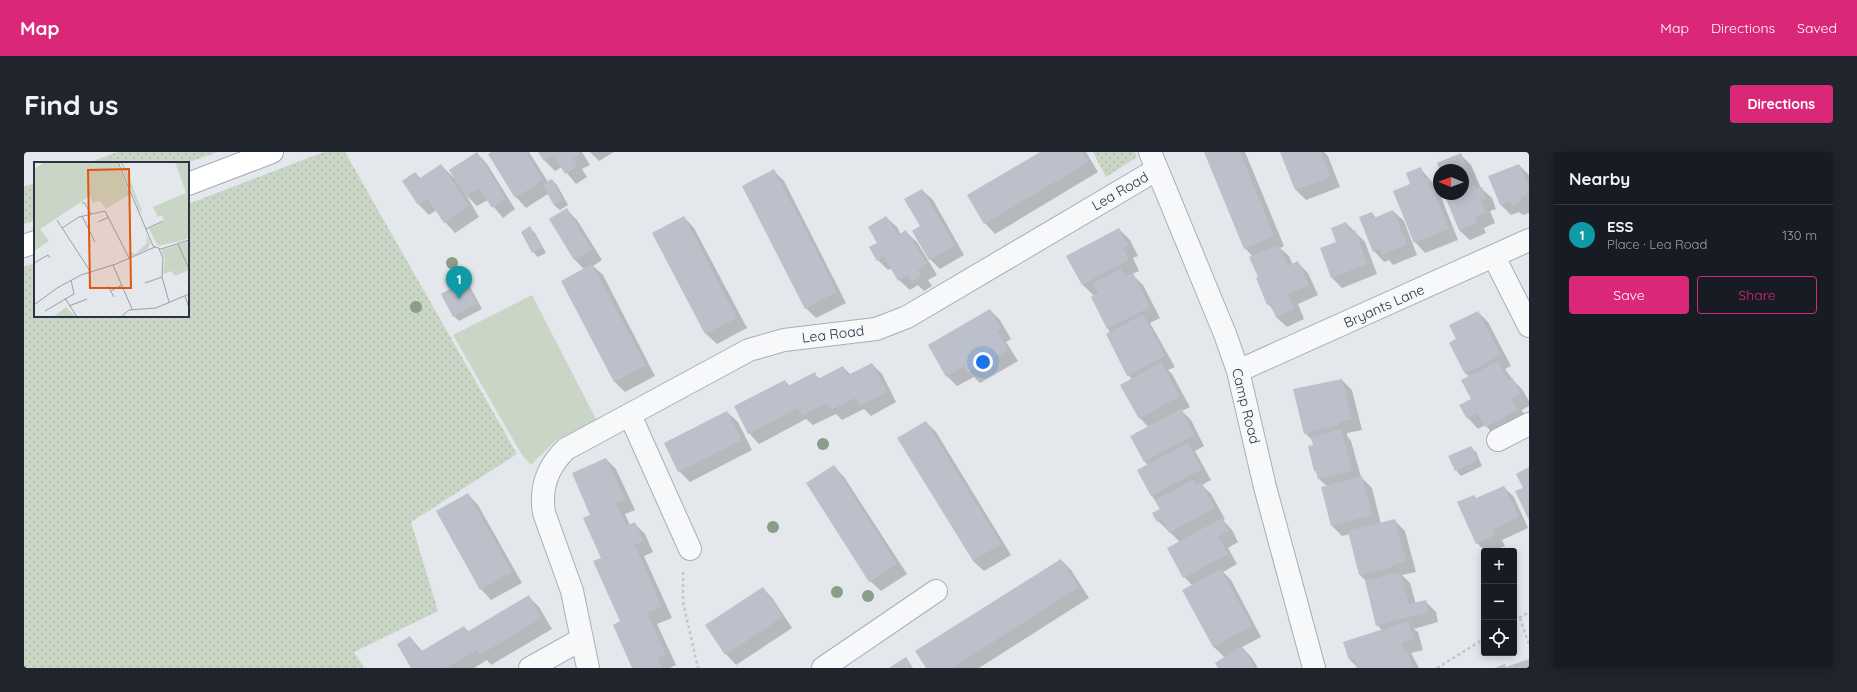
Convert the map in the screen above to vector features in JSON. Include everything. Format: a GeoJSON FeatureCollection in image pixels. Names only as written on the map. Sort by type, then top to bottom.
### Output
{"type":"FeatureCollection","features":[{"type":"Feature","properties":{"kind":"main road"},"geometry":{"type":"LineString","coordinates":[[189,184],[272,152]]}},
{"type":"Feature","properties":{"kind":"main road"},"geometry":{"type":"LineString","coordinates":[[24,246],[34,242]]}},
{"type":"Feature","properties":{"kind":"street","name":"Camp Road"},"geometry":{"type":"LineString","coordinates":[[1153,161],[1225,334],[1238,371],[1265,487],[1311,667]]}},
{"type":"Feature","properties":{"kind":"street","name":"Lea Road"},"geometry":{"type":"LineString","coordinates":[[588,668],[572,592],[544,513],[542,490],[545,479],[557,458],[566,449],[749,350],[766,344],[790,339],[876,329],[897,322],[1153,161]]}},
{"type":"Feature","properties":{"kind":"street","name":"Bryants Lane"},"geometry":{"type":"LineString","coordinates":[[1238,371],[1529,240]]}},
{"type":"Feature","properties":{"kind":"street"},"geometry":{"type":"LineString","coordinates":[[1494,257],[1529,326]]}},
{"type":"Feature","properties":{"kind":"street"},"geometry":{"type":"LineString","coordinates":[[630,415],[690,549]]}},
{"type":"Feature","properties":{"kind":"street"},"geometry":{"type":"LineString","coordinates":[[1498,440],[1529,424]]}},
{"type":"Feature","properties":{"kind":"street"},"geometry":{"type":"LineString","coordinates":[[823,668],[936,591]]}},
{"type":"Feature","properties":{"kind":"street"},"geometry":{"type":"LineString","coordinates":[[530,668],[582,639]]}},
{"type":"Feature","properties":{"kind":"path"},"geometry":{"type":"LineString","coordinates":[[690,549],[682,575],[683,602],[698,668]]}},
{"type":"Feature","properties":{"kind":"path"},"geometry":{"type":"LineString","coordinates":[[1516,620],[1529,612]]}},
{"type":"Feature","properties":{"kind":"path"},"geometry":{"type":"LineString","coordinates":[[1520,618],[1529,645]]}},
{"type":"Feature","properties":{"kind":"path"},"geometry":{"type":"LineString","coordinates":[[1437,668],[1481,641]]}},
{"type":"Feature","properties":{"kind":"green space"},"geometry":{"type":"Polygon","coordinates":[[[117,152],[217,152],[189,162],[91,162],[117,152]]]}},
{"type":"Feature","properties":{"kind":"green space"},"geometry":{"type":"Polygon","coordinates":[[[324,152],[345,152],[517,454],[411,522],[438,611],[354,652],[364,668],[24,668],[24,267],[34,263],[34,317],[189,317],[189,204],[324,152]]]}},
{"type":"Feature","properties":{"kind":"green space"},"geometry":{"type":"Polygon","coordinates":[[[1093,152],[1135,152],[1137,157],[1106,177],[1093,152]]]}},
{"type":"Feature","properties":{"kind":"green space"},"geometry":{"type":"Polygon","coordinates":[[[34,183],[34,220],[24,224],[24,187],[34,183]]]}},
{"type":"Feature","properties":{"kind":"green space"},"geometry":{"type":"Polygon","coordinates":[[[532,295],[597,421],[556,440],[531,465],[522,455],[453,335],[532,295]]]}},
{"type":"Feature","properties":{"kind":"building"},"geometry":{"type":"Polygon","coordinates":[[[477,152],[506,199],[492,208],[479,188],[466,197],[449,170],[477,152]]]}},
{"type":"Feature","properties":{"kind":"building"},"geometry":{"type":"Polygon","coordinates":[[[491,152],[526,152],[543,180],[515,198],[488,154],[491,152]]]}},
{"type":"Feature","properties":{"kind":"building"},"geometry":{"type":"Polygon","coordinates":[[[538,152],[579,152],[580,154],[573,159],[578,166],[565,174],[554,156],[544,161],[538,152]]]}},
{"type":"Feature","properties":{"kind":"building"},"geometry":{"type":"Polygon","coordinates":[[[1040,152],[1083,152],[1089,162],[984,224],[967,195],[1040,152]]]}},
{"type":"Feature","properties":{"kind":"building"},"geometry":{"type":"Polygon","coordinates":[[[1204,152],[1240,152],[1274,236],[1244,249],[1204,152]]]}},
{"type":"Feature","properties":{"kind":"building"},"geometry":{"type":"Polygon","coordinates":[[[1280,152],[1321,152],[1330,177],[1295,190],[1280,152]]]}},
{"type":"Feature","properties":{"kind":"building"},"geometry":{"type":"Polygon","coordinates":[[[1461,153],[1466,164],[1437,164],[1461,153]]]}},
{"type":"Feature","properties":{"kind":"building"},"geometry":{"type":"Polygon","coordinates":[[[441,164],[469,206],[444,223],[428,199],[418,205],[402,181],[415,172],[420,178],[441,164]]]}},
{"type":"Feature","properties":{"kind":"building"},"geometry":{"type":"Polygon","coordinates":[[[1519,164],[1529,188],[1529,193],[1521,197],[1522,201],[1512,205],[1510,201],[1500,205],[1488,176],[1519,164]]]}},
{"type":"Feature","properties":{"kind":"building"},"geometry":{"type":"Polygon","coordinates":[[[1421,167],[1425,179],[1428,177],[1433,189],[1433,200],[1437,200],[1449,229],[1414,243],[1393,191],[1410,184],[1406,173],[1421,167]]]}},
{"type":"Feature","properties":{"kind":"building"},"geometry":{"type":"Polygon","coordinates":[[[774,169],[837,292],[805,309],[742,186],[774,169]]]}},
{"type":"Feature","properties":{"kind":"building"},"geometry":{"type":"Polygon","coordinates":[[[1469,172],[1476,189],[1482,187],[1486,198],[1481,200],[1486,213],[1475,217],[1477,223],[1459,230],[1446,200],[1469,200],[1469,172]]]}},
{"type":"Feature","properties":{"kind":"building"},"geometry":{"type":"Polygon","coordinates":[[[552,179],[563,200],[554,205],[542,184],[552,179]]]}},
{"type":"Feature","properties":{"kind":"building"},"geometry":{"type":"Polygon","coordinates":[[[922,189],[955,245],[929,260],[912,231],[920,226],[904,199],[922,189]]]}},
{"type":"Feature","properties":{"kind":"building"},"geometry":{"type":"Polygon","coordinates":[[[567,208],[592,250],[574,260],[549,219],[567,208]]]}},
{"type":"Feature","properties":{"kind":"building"},"geometry":{"type":"Polygon","coordinates":[[[1393,210],[1407,244],[1382,255],[1380,249],[1373,252],[1359,217],[1372,212],[1374,218],[1393,210]]]}},
{"type":"Feature","properties":{"kind":"building"},"geometry":{"type":"Polygon","coordinates":[[[684,216],[737,318],[705,334],[652,233],[684,216]]]}},
{"type":"Feature","properties":{"kind":"building"},"geometry":{"type":"Polygon","coordinates":[[[886,216],[898,235],[906,230],[927,264],[918,270],[922,276],[912,282],[908,275],[898,281],[884,257],[877,261],[869,247],[877,243],[868,227],[886,216]]]}},
{"type":"Feature","properties":{"kind":"building"},"geometry":{"type":"Polygon","coordinates":[[[1346,222],[1350,232],[1355,230],[1367,264],[1331,278],[1320,248],[1336,242],[1331,228],[1346,222]]]}},
{"type":"Feature","properties":{"kind":"building"},"geometry":{"type":"Polygon","coordinates":[[[530,226],[542,248],[532,253],[521,232],[530,226]]]}},
{"type":"Feature","properties":{"kind":"building"},"geometry":{"type":"Polygon","coordinates":[[[1119,228],[1128,245],[1123,248],[1129,260],[1082,285],[1066,256],[1119,228]]]}},
{"type":"Feature","properties":{"kind":"building"},"geometry":{"type":"Polygon","coordinates":[[[1279,245],[1288,266],[1298,261],[1309,285],[1288,294],[1295,309],[1276,317],[1270,304],[1267,305],[1256,278],[1258,277],[1249,257],[1279,245]]]}},
{"type":"Feature","properties":{"kind":"building"},"geometry":{"type":"Polygon","coordinates":[[[592,264],[646,365],[614,382],[561,281],[592,264]]]}},
{"type":"Feature","properties":{"kind":"building"},"geometry":{"type":"Polygon","coordinates":[[[1121,269],[1125,277],[1133,273],[1150,307],[1107,329],[1091,297],[1098,293],[1093,283],[1121,269]]]}},
{"type":"Feature","properties":{"kind":"building"},"geometry":{"type":"Polygon","coordinates":[[[465,281],[477,304],[453,317],[441,294],[465,281]]]}},
{"type":"Feature","properties":{"kind":"building"},"geometry":{"type":"Polygon","coordinates":[[[990,309],[1001,328],[997,331],[1008,350],[968,373],[964,366],[946,377],[928,345],[990,309]]]}},
{"type":"Feature","properties":{"kind":"building"},"geometry":{"type":"Polygon","coordinates":[[[1478,311],[1501,355],[1465,374],[1449,343],[1456,339],[1449,325],[1478,311]]]}},
{"type":"Feature","properties":{"kind":"building"},"geometry":{"type":"Polygon","coordinates":[[[1143,314],[1165,356],[1127,376],[1106,334],[1143,314]]]}},
{"type":"Feature","properties":{"kind":"building"},"geometry":{"type":"Polygon","coordinates":[[[1498,361],[1508,380],[1512,377],[1521,394],[1512,399],[1518,410],[1485,427],[1478,413],[1467,419],[1459,405],[1471,399],[1461,380],[1498,361]]]}},
{"type":"Feature","properties":{"kind":"building"},"geometry":{"type":"Polygon","coordinates":[[[1161,362],[1180,396],[1139,419],[1120,385],[1161,362]]]}},
{"type":"Feature","properties":{"kind":"building"},"geometry":{"type":"Polygon","coordinates":[[[872,363],[887,392],[860,406],[856,398],[831,410],[827,403],[802,416],[798,408],[748,434],[734,406],[785,380],[788,386],[815,372],[818,379],[843,366],[848,375],[872,363]]]}},
{"type":"Feature","properties":{"kind":"building"},"geometry":{"type":"Polygon","coordinates":[[[1342,379],[1352,419],[1337,423],[1338,425],[1304,434],[1293,389],[1342,379]]]}},
{"type":"Feature","properties":{"kind":"building"},"geometry":{"type":"Polygon","coordinates":[[[1181,409],[1194,435],[1144,462],[1130,436],[1181,409]]]}},
{"type":"Feature","properties":{"kind":"building"},"geometry":{"type":"Polygon","coordinates":[[[727,411],[742,440],[678,472],[664,443],[727,411]]]}},
{"type":"Feature","properties":{"kind":"building"},"geometry":{"type":"Polygon","coordinates":[[[926,421],[1001,544],[973,561],[897,438],[926,421]]]}},
{"type":"Feature","properties":{"kind":"building"},"geometry":{"type":"Polygon","coordinates":[[[1341,429],[1352,471],[1318,479],[1316,471],[1314,471],[1308,446],[1313,445],[1311,437],[1341,429]]]}},
{"type":"Feature","properties":{"kind":"building"},"geometry":{"type":"Polygon","coordinates":[[[1188,443],[1202,469],[1151,496],[1137,470],[1188,443]]]}},
{"type":"Feature","properties":{"kind":"building"},"geometry":{"type":"Polygon","coordinates":[[[1471,446],[1478,460],[1455,471],[1448,456],[1471,446]]]}},
{"type":"Feature","properties":{"kind":"building"},"geometry":{"type":"Polygon","coordinates":[[[606,458],[625,499],[616,503],[626,526],[635,522],[643,541],[635,545],[662,607],[647,613],[666,655],[658,658],[662,668],[632,668],[613,625],[620,621],[593,561],[601,558],[583,518],[590,515],[572,473],[606,458]]]}},
{"type":"Feature","properties":{"kind":"building"},"geometry":{"type":"Polygon","coordinates":[[[834,465],[897,564],[869,582],[806,483],[834,465]]]}},
{"type":"Feature","properties":{"kind":"building"},"geometry":{"type":"Polygon","coordinates":[[[1529,467],[1529,520],[1515,491],[1523,488],[1516,474],[1529,467]]]}},
{"type":"Feature","properties":{"kind":"building"},"geometry":{"type":"Polygon","coordinates":[[[1362,476],[1372,515],[1331,526],[1321,487],[1362,476]]]}},
{"type":"Feature","properties":{"kind":"building"},"geometry":{"type":"Polygon","coordinates":[[[1193,480],[1196,485],[1201,482],[1215,508],[1169,533],[1162,519],[1157,522],[1152,513],[1160,509],[1155,500],[1193,480]]]}},
{"type":"Feature","properties":{"kind":"building"},"geometry":{"type":"Polygon","coordinates":[[[1504,486],[1519,517],[1492,530],[1495,535],[1476,544],[1457,502],[1474,495],[1476,498],[1504,486]]]}},
{"type":"Feature","properties":{"kind":"building"},"geometry":{"type":"Polygon","coordinates":[[[468,493],[512,572],[480,590],[436,511],[468,493]]]}},
{"type":"Feature","properties":{"kind":"building"},"geometry":{"type":"Polygon","coordinates":[[[1222,518],[1229,531],[1218,537],[1228,554],[1183,578],[1167,548],[1222,518]]]}},
{"type":"Feature","properties":{"kind":"building"},"geometry":{"type":"Polygon","coordinates":[[[1395,519],[1406,561],[1392,565],[1392,567],[1359,575],[1348,531],[1395,519]]]}},
{"type":"Feature","properties":{"kind":"building"},"geometry":{"type":"Polygon","coordinates":[[[1061,559],[1079,587],[952,668],[926,668],[915,651],[1061,559]]]}},
{"type":"Feature","properties":{"kind":"building"},"geometry":{"type":"Polygon","coordinates":[[[1221,569],[1252,626],[1213,647],[1182,590],[1221,569]]]}},
{"type":"Feature","properties":{"kind":"building"},"geometry":{"type":"Polygon","coordinates":[[[1400,572],[1409,604],[1426,600],[1429,612],[1376,626],[1365,581],[1400,572]]]}},
{"type":"Feature","properties":{"kind":"building"},"geometry":{"type":"Polygon","coordinates":[[[763,587],[783,617],[725,655],[705,625],[763,587]]]}},
{"type":"Feature","properties":{"kind":"building"},"geometry":{"type":"Polygon","coordinates":[[[529,595],[542,618],[480,655],[477,650],[446,668],[411,668],[397,644],[410,636],[420,652],[464,626],[467,632],[529,595]]]}},
{"type":"Feature","properties":{"kind":"building"},"geometry":{"type":"Polygon","coordinates":[[[1408,621],[1414,639],[1401,643],[1404,652],[1408,651],[1413,668],[1357,668],[1354,659],[1349,660],[1343,642],[1408,621]]]}},
{"type":"Feature","properties":{"kind":"building"},"geometry":{"type":"Polygon","coordinates":[[[1242,646],[1255,668],[1218,668],[1215,663],[1242,646]]]}},
{"type":"Feature","properties":{"kind":"building"},"geometry":{"type":"Polygon","coordinates":[[[906,657],[913,668],[889,668],[906,657]]]}},
{"type":"Feature","properties":{"kind":"building"},"geometry":{"type":"Polygon","coordinates":[[[1529,659],[1529,668],[1495,668],[1505,664],[1506,667],[1529,659]]]}},
{"type":"Feature","properties":{"kind":"place","name":"ESS"},"geometry":{"type":"Point","coordinates":[459,299]}}]}
